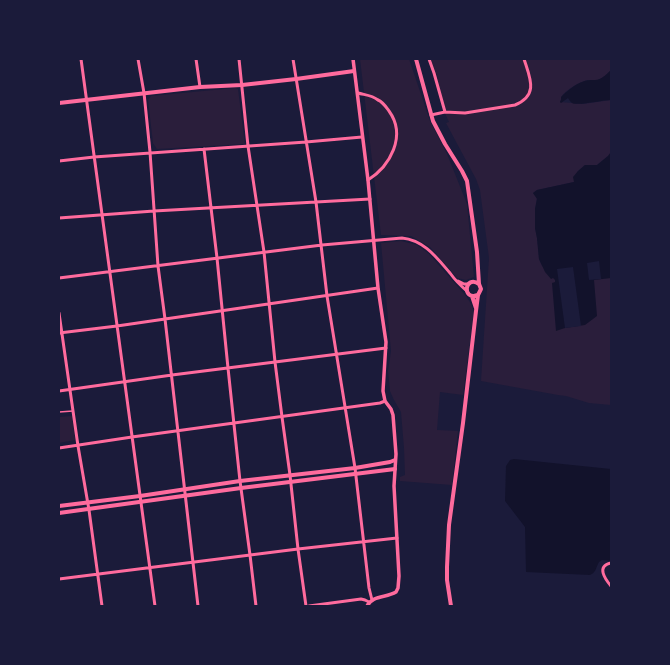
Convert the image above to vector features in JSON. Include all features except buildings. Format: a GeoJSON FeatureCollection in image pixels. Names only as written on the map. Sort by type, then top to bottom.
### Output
{"type":"FeatureCollection","features":[{"type":"Feature","properties":{"kind":"main road"},"geometry":{"type":"LineString","coordinates":[[416,60],[439,134],[467,181],[477,252],[479,276],[477,283],[481,289],[478,295],[464,416],[449,525],[447,580],[451,606]]}},
{"type":"Feature","properties":{"kind":"main road"},"geometry":{"type":"LineString","coordinates":[[59,103],[200,87],[242,85],[354,71]]}},
{"type":"Feature","properties":{"kind":"main road"},"geometry":{"type":"LineString","coordinates":[[476,311],[472,296],[467,292],[467,287],[469,284],[477,283]]}},
{"type":"Feature","properties":{"kind":"main road"},"geometry":{"type":"LineString","coordinates":[[472,296],[478,295]]}},
{"type":"Feature","properties":{"kind":"main road"},"geometry":{"type":"LineString","coordinates":[[59,506],[240,481],[355,468],[396,460]]}},
{"type":"Feature","properties":{"kind":"main road"},"geometry":{"type":"LineString","coordinates":[[59,513],[395,469]]}},
{"type":"Feature","properties":{"kind":"street"},"geometry":{"type":"LineString","coordinates":[[81,59],[155,606]]}},
{"type":"Feature","properties":{"kind":"street"},"geometry":{"type":"LineString","coordinates":[[138,59],[144,93],[150,152],[158,266],[198,606]]}},
{"type":"Feature","properties":{"kind":"street"},"geometry":{"type":"LineString","coordinates":[[196,59],[200,87]]}},
{"type":"Feature","properties":{"kind":"street"},"geometry":{"type":"LineString","coordinates":[[239,59],[248,146],[264,252],[275,362],[291,482],[298,549],[307,606],[361,599],[370,601],[393,594],[398,588],[399,576],[394,486],[396,454],[393,415],[391,409],[385,401],[384,396],[383,385],[386,342],[378,288],[368,180],[353,59]]}},
{"type":"Feature","properties":{"kind":"street"},"geometry":{"type":"LineString","coordinates":[[293,59],[316,202],[327,296],[355,468],[369,588],[370,601],[367,606]]}},
{"type":"Feature","properties":{"kind":"street"},"geometry":{"type":"LineString","coordinates":[[428,59],[434,73],[445,112]]}},
{"type":"Feature","properties":{"kind":"street"},"geometry":{"type":"LineString","coordinates":[[432,115],[445,112],[465,113],[515,105],[521,102],[529,94],[531,88],[524,59]]}},
{"type":"Feature","properties":{"kind":"street"},"geometry":{"type":"LineString","coordinates":[[358,93],[372,96],[386,106],[392,114],[397,129],[397,139],[390,158],[381,170],[368,180]]}},
{"type":"Feature","properties":{"kind":"street"},"geometry":{"type":"LineString","coordinates":[[59,161],[94,156],[362,137]]}},
{"type":"Feature","properties":{"kind":"street"},"geometry":{"type":"LineString","coordinates":[[204,149],[240,481],[256,606]]}},
{"type":"Feature","properties":{"kind":"street"},"geometry":{"type":"LineString","coordinates":[[59,218],[102,214],[370,199]]}},
{"type":"Feature","properties":{"kind":"street"},"geometry":{"type":"LineString","coordinates":[[59,278],[322,245],[402,238],[412,240],[425,247],[467,292]]}},
{"type":"Feature","properties":{"kind":"street"},"geometry":{"type":"LineString","coordinates":[[456,281],[469,284]]}},
{"type":"Feature","properties":{"kind":"street"},"geometry":{"type":"LineString","coordinates":[[60,332],[117,326],[378,288]]}},
{"type":"Feature","properties":{"kind":"street"},"geometry":{"type":"LineString","coordinates":[[59,313],[60,332],[88,502],[102,606]]}},
{"type":"Feature","properties":{"kind":"street"},"geometry":{"type":"LineString","coordinates":[[59,391],[386,348]]}},
{"type":"Feature","properties":{"kind":"street"},"geometry":{"type":"LineString","coordinates":[[59,448],[345,408],[385,401]]}},
{"type":"Feature","properties":{"kind":"street"},"geometry":{"type":"LineString","coordinates":[[59,579],[397,538]]}},
{"type":"Feature","properties":{"kind":"street"},"geometry":{"type":"LineString","coordinates":[[611,563],[604,568],[603,573],[611,586]]}},
{"type":"Feature","properties":{"kind":"lane"},"geometry":{"type":"LineString","coordinates":[[59,412],[73,411]]}},
{"type":"Feature","properties":{"kind":"shaded area"},"geometry":{"type":"Polygon","coordinates":[[[360,59],[409,59],[430,121],[447,154],[467,204],[474,277],[466,280],[457,278],[430,247],[411,236],[381,235],[360,59]]]}},
{"type":"Feature","properties":{"kind":"shaded area"},"geometry":{"type":"Polygon","coordinates":[[[430,59],[611,59],[611,70],[604,77],[599,80],[586,80],[574,86],[562,96],[560,102],[583,104],[611,100],[611,152],[597,165],[585,165],[578,171],[574,182],[537,190],[533,193],[537,198],[535,209],[535,228],[539,259],[542,266],[557,269],[611,271],[611,405],[589,403],[566,396],[481,381],[489,258],[480,190],[476,179],[446,123],[449,122],[443,109],[437,75],[430,59]]]}},
{"type":"Feature","properties":{"kind":"shaded area"},"geometry":{"type":"Polygon","coordinates":[[[611,70],[611,100],[575,104],[568,98],[561,103],[560,102],[561,97],[573,86],[585,81],[597,80],[611,70]]]}},
{"type":"Feature","properties":{"kind":"shaded area"},"geometry":{"type":"Polygon","coordinates":[[[235,88],[238,89],[245,144],[157,149],[153,143],[148,100],[151,96],[235,88]]]}},
{"type":"Feature","properties":{"kind":"shaded area"},"geometry":{"type":"Polygon","coordinates":[[[611,152],[611,278],[594,280],[597,316],[585,325],[556,331],[552,283],[555,282],[555,280],[553,278],[551,279],[545,272],[539,259],[535,228],[535,209],[537,199],[533,193],[537,190],[574,182],[573,177],[585,165],[597,165],[611,152]]]}},
{"type":"Feature","properties":{"kind":"shaded area"},"geometry":{"type":"Polygon","coordinates":[[[401,241],[417,245],[429,254],[466,296],[474,311],[463,395],[440,392],[437,430],[458,431],[452,485],[400,481],[400,477],[405,475],[404,448],[401,412],[390,391],[388,371],[391,351],[381,243],[401,241]]]}},
{"type":"Feature","properties":{"kind":"shaded area"},"geometry":{"type":"Polygon","coordinates":[[[72,416],[75,440],[59,443],[59,417],[72,416]]]}},
{"type":"Feature","properties":{"kind":"shaded area"},"geometry":{"type":"Polygon","coordinates":[[[514,459],[611,469],[611,561],[602,560],[599,562],[595,571],[590,575],[526,572],[525,527],[505,501],[506,466],[510,460],[514,459]]]}},
{"type":"Feature","properties":{"kind":"pier"},"geometry":{"type":"Polygon","coordinates":[[[599,261],[601,279],[589,280],[587,263],[599,261]]]}},
{"type":"Feature","properties":{"kind":"pier"},"geometry":{"type":"Polygon","coordinates":[[[573,267],[581,326],[565,328],[557,269],[573,267]]]}}]}
